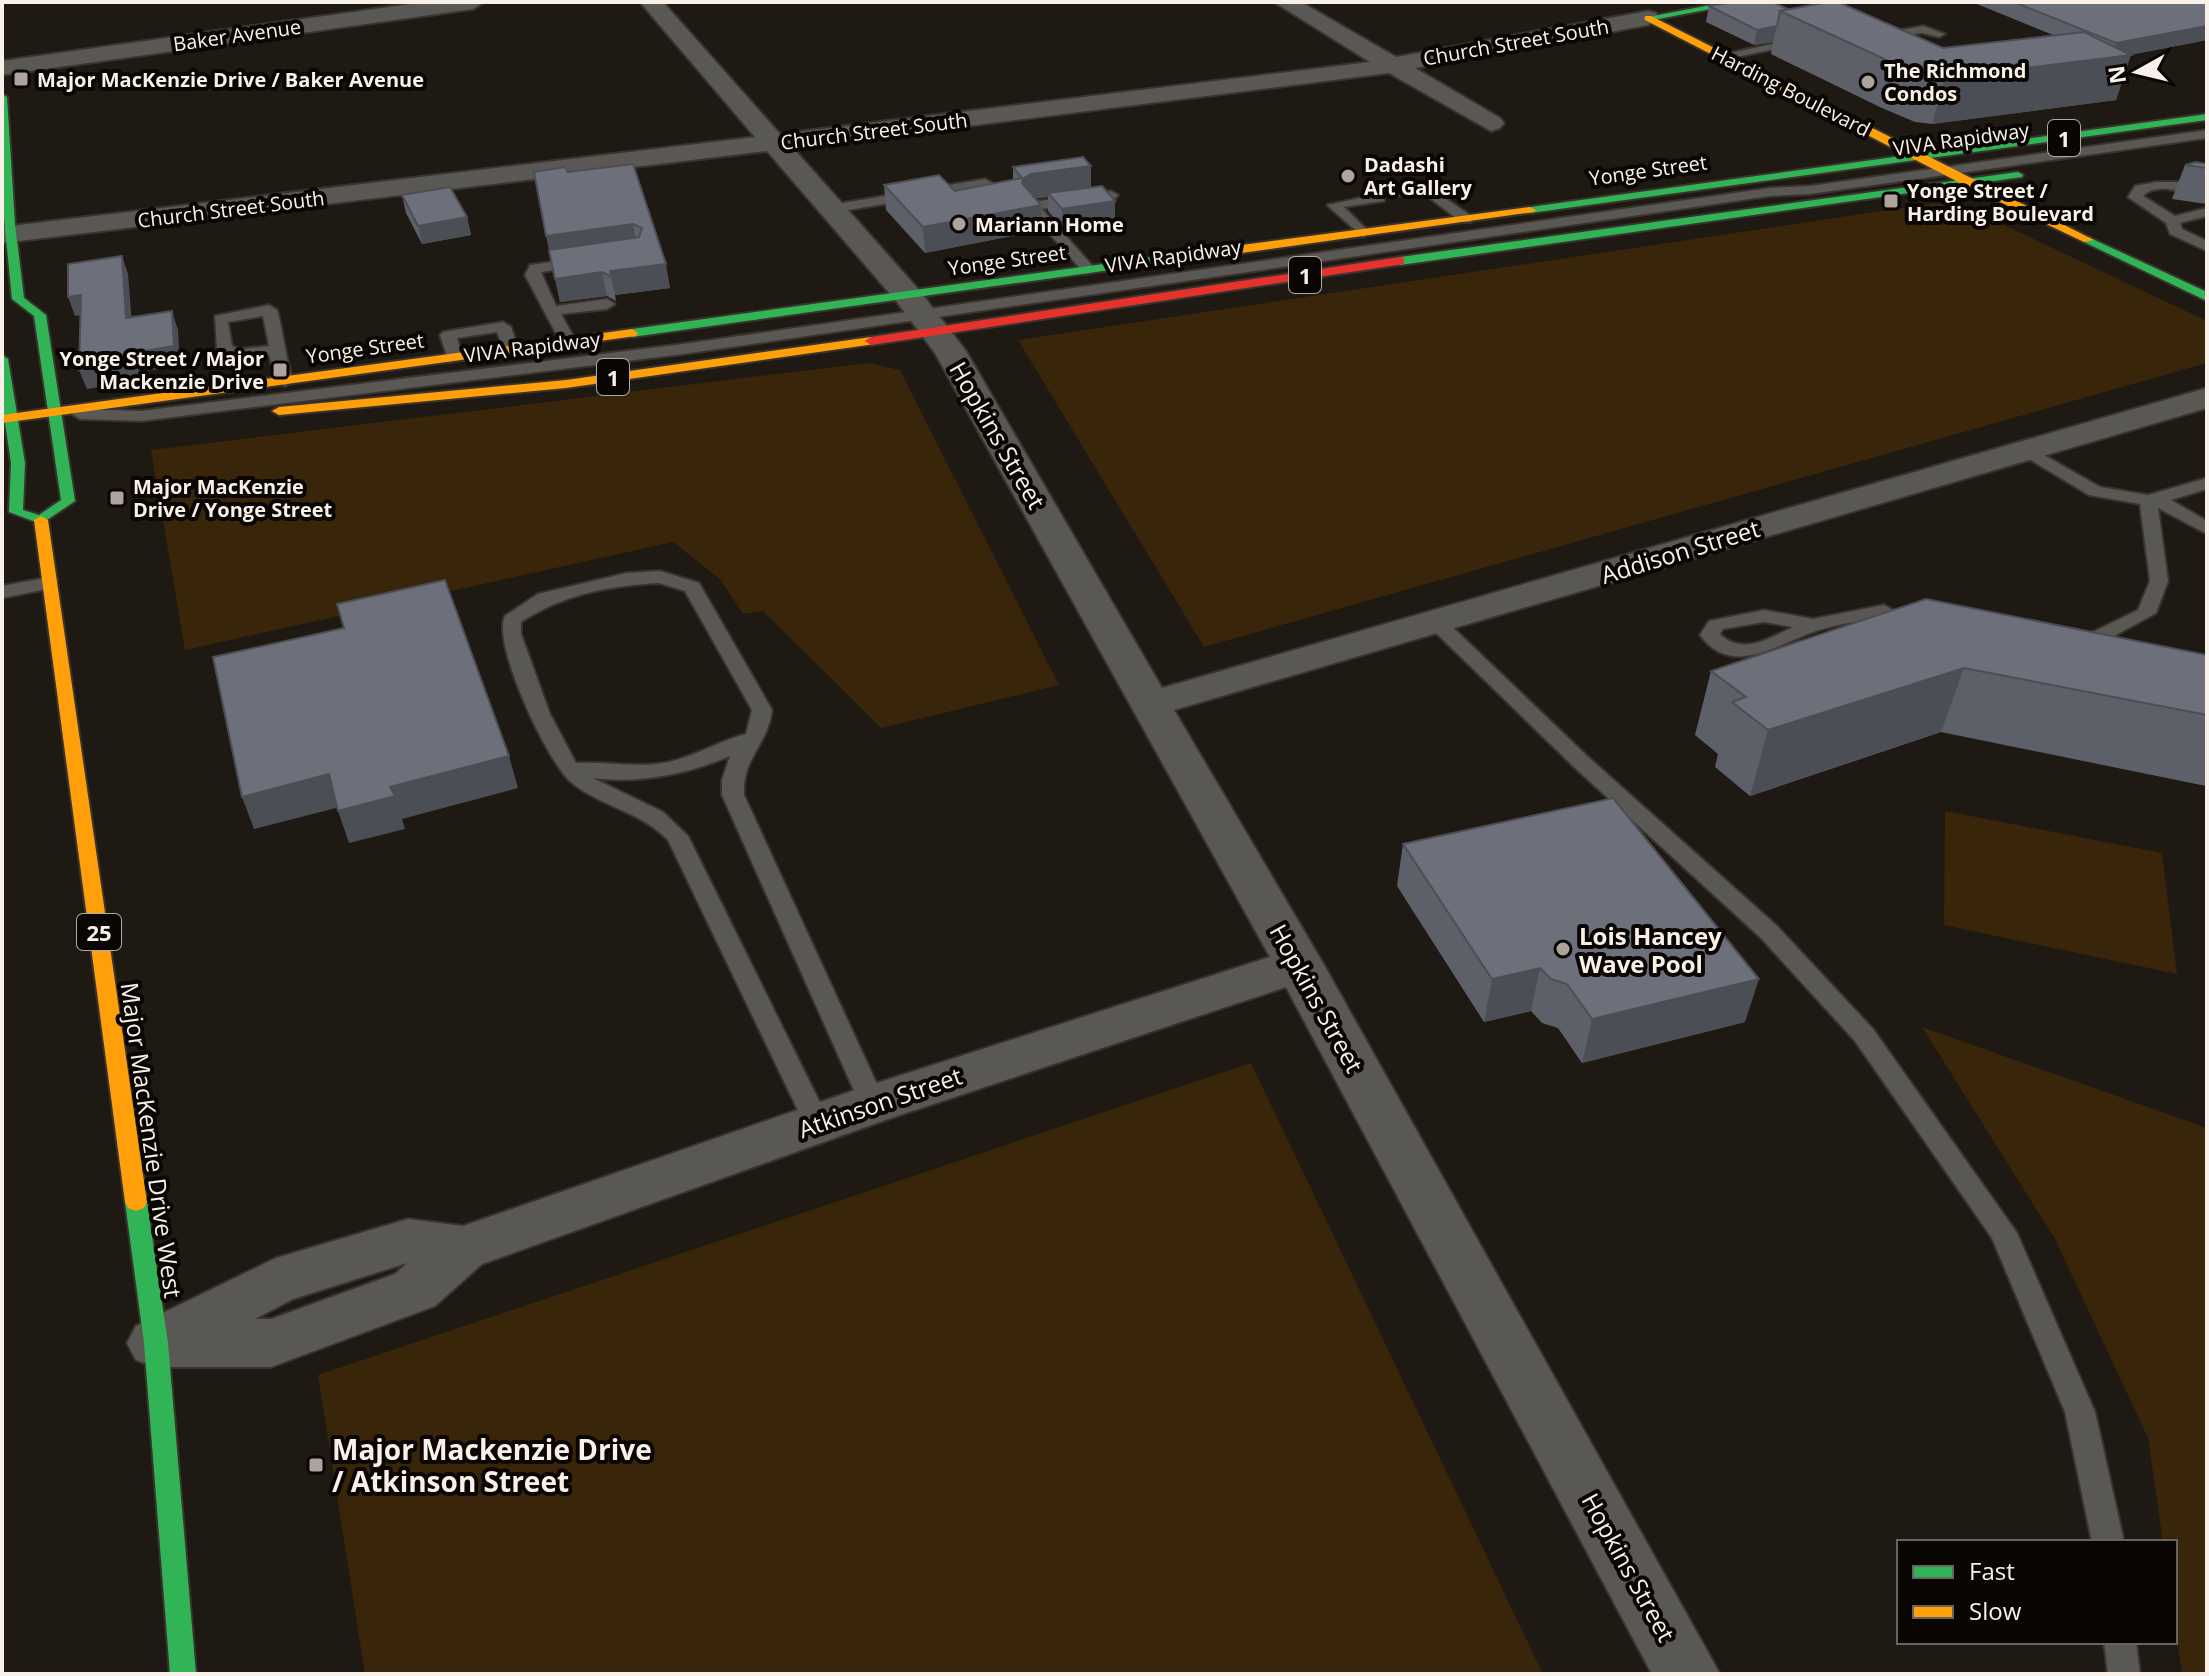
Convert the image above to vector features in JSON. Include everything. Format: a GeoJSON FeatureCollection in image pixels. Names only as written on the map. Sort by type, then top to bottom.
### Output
{"type":"FeatureCollection","features":[{"type":"Feature","properties":{"kind":"main road","name":"Church Street South"},"geometry":{"type":"LineString","coordinates":[[1648,18],[1742,2]]}},
{"type":"Feature","properties":{"kind":"main road","name":"Harding Boulevard"},"geometry":{"type":"LineString","coordinates":[[1648,18],[1966,182],[2202,290]]}},
{"type":"Feature","properties":{"kind":"main road"},"geometry":{"type":"LineString","coordinates":[[2,97],[5,235],[18,299],[40,315],[52,396],[62,433],[68,501],[41,520],[16,512],[18,463],[8,440],[2,359]]}},
{"type":"Feature","properties":{"kind":"main road","name":"Yonge Street"},"geometry":{"type":"LineString","coordinates":[[8,440],[566,384],[922,314],[1090,271],[1466,219],[1934,164],[2207,117]]}},
{"type":"Feature","properties":{"kind":"main road","name":"Yonge Street"},"geometry":{"type":"LineString","coordinates":[[6,418],[569,343],[922,314],[1966,182],[2207,146]]}},
{"type":"Feature","properties":{"kind":"main road"},"geometry":{"type":"LineString","coordinates":[[2,319],[18,299]]}},
{"type":"Feature","properties":{"kind":"main road","name":"Major MacKenzie Drive West"},"geometry":{"type":"LineString","coordinates":[[41,520],[156,1343],[183,1674]]}},
{"type":"Feature","properties":{"kind":"street","name":"Baker Avenue"},"geometry":{"type":"LineString","coordinates":[[2,68],[473,2]]}},
{"type":"Feature","properties":{"kind":"street","name":"Hopkins Street"},"geometry":{"type":"LineString","coordinates":[[651,2],[922,314],[950,351],[1300,965],[1687,1674]]}},
{"type":"Feature","properties":{"kind":"street"},"geometry":{"type":"LineString","coordinates":[[1285,2],[1491,123]]}},
{"type":"Feature","properties":{"kind":"street"},"geometry":{"type":"LineString","coordinates":[[1303,2],[1380,49],[1394,64]]}},
{"type":"Feature","properties":{"kind":"street","name":"Harding Boulevard"},"geometry":{"type":"LineString","coordinates":[[1616,2],[1648,18]]}},
{"type":"Feature","properties":{"kind":"street","name":"Church Street South"},"geometry":{"type":"LineString","coordinates":[[5,235],[1328,76],[1648,18]]}},
{"type":"Feature","properties":{"kind":"street","name":"Addison Street"},"geometry":{"type":"LineString","coordinates":[[1153,703],[1437,623],[1796,516],[2030,452],[2207,398]]}},
{"type":"Feature","properties":{"kind":"street","name":"Atkinson Street"},"geometry":{"type":"LineString","coordinates":[[156,1343],[271,1343],[415,1290],[463,1248],[873,1104],[1300,965]]}},
{"type":"Feature","properties":{"kind":"lane"},"geometry":{"type":"LineString","coordinates":[[1892,50],[1866,37],[1923,29],[1939,34]]}},
{"type":"Feature","properties":{"kind":"lane"},"geometry":{"type":"LineString","coordinates":[[1722,56],[1812,39]]}},
{"type":"Feature","properties":{"kind":"lane","name":"VIVA Rapidway"},"geometry":{"type":"LineString","coordinates":[[59,413],[141,416],[344,393],[922,314],[1770,192],[1792,192],[1934,164],[2207,127]]}},
{"type":"Feature","properties":{"kind":"lane","name":"VIVA Rapidway"},"geometry":{"type":"LineString","coordinates":[[1934,164],[2207,134]]}},
{"type":"Feature","properties":{"kind":"lane"},"geometry":{"type":"LineString","coordinates":[[831,209],[985,183]]}},
{"type":"Feature","properties":{"kind":"lane"},"geometry":{"type":"LineString","coordinates":[[2202,194],[2186,187],[2161,184],[2140,189],[2135,197],[2173,221],[2175,231],[2207,247]]}},
{"type":"Feature","properties":{"kind":"lane"},"geometry":{"type":"LineString","coordinates":[[1363,233],[1334,205],[1425,188],[1466,219]]}},
{"type":"Feature","properties":{"kind":"lane"},"geometry":{"type":"LineString","coordinates":[[1090,271],[1032,206],[1111,195]]}},
{"type":"Feature","properties":{"kind":"lane"},"geometry":{"type":"LineString","coordinates":[[2173,221],[2207,212]]}},
{"type":"Feature","properties":{"kind":"lane"},"geometry":{"type":"LineString","coordinates":[[569,343],[532,275],[535,268],[594,260]]}},
{"type":"Feature","properties":{"kind":"lane"},"geometry":{"type":"LineString","coordinates":[[553,311],[607,304]]}},
{"type":"Feature","properties":{"kind":"lane"},"geometry":{"type":"LineString","coordinates":[[275,350],[285,381]]}},
{"type":"Feature","properties":{"kind":"lane","name":"VIVA Rapidway"},"geometry":{"type":"LineString","coordinates":[[290,410],[344,393]]}},
{"type":"Feature","properties":{"kind":"lane"},"geometry":{"type":"LineString","coordinates":[[2030,452],[2095,491],[2167,504],[2207,529]]}},
{"type":"Feature","properties":{"kind":"lane"},"geometry":{"type":"LineString","coordinates":[[2148,501],[2207,483]]}},
{"type":"Feature","properties":{"kind":"lane"},"geometry":{"type":"LineString","coordinates":[[2054,644],[2096,638],[2146,613],[2159,581],[2148,501]]}},
{"type":"Feature","properties":{"kind":"lane"},"geometry":{"type":"LineString","coordinates":[[817,1123],[677,836],[648,809],[583,780],[567,767],[548,731],[511,634],[512,620],[545,598],[627,579],[660,577],[692,587],[762,710],[759,733],[736,760],[730,775],[733,795],[873,1104]]}},
{"type":"Feature","properties":{"kind":"lane"},"geometry":{"type":"LineString","coordinates":[[2,592],[50,583]]}},
{"type":"Feature","properties":{"kind":"lane"},"geometry":{"type":"LineString","coordinates":[[1813,625],[1884,611],[1902,625],[1930,633]]}},
{"type":"Feature","properties":{"kind":"lane"},"geometry":{"type":"LineString","coordinates":[[1437,623],[1580,761],[1769,932],[1864,1035],[2003,1233],[2080,1412],[2108,1540]]}},
{"type":"Feature","properties":{"kind":"lane"},"geometry":{"type":"LineString","coordinates":[[567,767],[605,774],[638,773],[703,760],[759,733]]}},
{"type":"Feature","properties":{"kind":"lane"},"geometry":{"type":"LineString","coordinates":[[2120,1644],[2124,1674]]}},
{"type":"Feature","properties":{"kind":"shaded area"},"geometry":{"type":"Polygon","coordinates":[[[1935,203],[1972,210],[2207,321],[2207,363],[1204,647],[1018,340],[1935,203]]]}},
{"type":"Feature","properties":{"kind":"shaded area"},"geometry":{"type":"Polygon","coordinates":[[[868,363],[900,370],[1059,685],[881,728],[763,611],[743,614],[720,579],[673,542],[185,650],[151,450],[868,363]]]}},
{"type":"Feature","properties":{"kind":"shaded area"},"geometry":{"type":"Polygon","coordinates":[[[1945,811],[2162,853],[2177,974],[1944,925],[1945,811]]]}},
{"type":"Feature","properties":{"kind":"shaded area"},"geometry":{"type":"Polygon","coordinates":[[[1922,1027],[2207,1128],[2207,1674],[2182,1674],[2177,1638],[2177,1540],[2163,1540],[2148,1438],[2055,1239],[1922,1027]]]}},
{"type":"Feature","properties":{"kind":"shaded area"},"geometry":{"type":"Polygon","coordinates":[[[1251,1063],[1543,1674],[365,1674],[318,1375],[1251,1063]]]}},
{"type":"Feature","properties":{"kind":"building"},"geometry":{"type":"Polygon","coordinates":[[[1734,2],[1772,2],[1788,9],[1780,11],[1777,26],[1757,30],[1709,6],[1734,2]]]}},
{"type":"Feature","properties":{"kind":"building"},"geometry":{"type":"Polygon","coordinates":[[[1838,2],[1943,48],[2084,32],[2131,55],[1945,78],[1928,77],[1780,11],[1838,2]]]}},
{"type":"Feature","properties":{"kind":"building"},"geometry":{"type":"Polygon","coordinates":[[[2014,2],[2207,2],[2207,26],[2116,43],[2014,2]]]}},
{"type":"Feature","properties":{"kind":"building"},"geometry":{"type":"Polygon","coordinates":[[[1083,157],[1091,166],[1031,174],[1023,179],[1022,183],[1041,205],[923,227],[884,185],[939,175],[955,191],[1022,178],[1013,167],[1083,157]]]}},
{"type":"Feature","properties":{"kind":"building"},"geometry":{"type":"Polygon","coordinates":[[[2196,162],[2207,164],[2207,168],[2185,165],[2196,162]]]}},
{"type":"Feature","properties":{"kind":"building"},"geometry":{"type":"Polygon","coordinates":[[[633,164],[666,264],[610,271],[612,277],[602,272],[555,279],[549,250],[639,237],[642,228],[633,224],[546,236],[534,172],[565,167],[568,172],[633,164]]]}},
{"type":"Feature","properties":{"kind":"building"},"geometry":{"type":"Polygon","coordinates":[[[1102,186],[1115,201],[1062,209],[1048,193],[1102,186]]]}},
{"type":"Feature","properties":{"kind":"building"},"geometry":{"type":"Polygon","coordinates":[[[450,187],[467,217],[418,226],[402,195],[450,187]]]}},
{"type":"Feature","properties":{"kind":"building"},"geometry":{"type":"Polygon","coordinates":[[[122,256],[126,318],[172,311],[174,346],[132,353],[132,361],[79,370],[81,295],[68,297],[68,264],[122,256]]]}},
{"type":"Feature","properties":{"kind":"building"},"geometry":{"type":"Polygon","coordinates":[[[445,580],[509,756],[390,787],[395,796],[338,811],[329,774],[242,797],[213,657],[344,628],[337,604],[445,580]]]}},
{"type":"Feature","properties":{"kind":"building"},"geometry":{"type":"Polygon","coordinates":[[[1926,599],[2207,655],[2207,715],[1964,668],[1768,730],[1732,702],[1746,697],[1711,671],[1926,599]]]}},
{"type":"Feature","properties":{"kind":"building","name":"Lois Hancey Wave Pool"},"geometry":{"type":"Polygon","coordinates":[[[1613,798],[1759,979],[1592,1019],[1567,984],[1551,979],[1540,968],[1492,979],[1403,844],[1613,798]]]}},
{"type":"Feature","properties":{"kind":"traffic: fast"},"geometry":{"type":"LineString","coordinates":[[1648,18],[1742,2]]}},
{"type":"Feature","properties":{"kind":"traffic: fast"},"geometry":{"type":"LineString","coordinates":[[2,97],[9,224],[18,299],[40,315],[68,501],[41,520]]}},
{"type":"Feature","properties":{"kind":"traffic: fast"},"geometry":{"type":"LineString","coordinates":[[1530,210],[2207,117]]}},
{"type":"Feature","properties":{"kind":"traffic: fast"},"geometry":{"type":"LineString","coordinates":[[1400,261],[2018,175]]}},
{"type":"Feature","properties":{"kind":"traffic: fast"},"geometry":{"type":"LineString","coordinates":[[2088,240],[2207,297]]}},
{"type":"Feature","properties":{"kind":"traffic: fast"},"geometry":{"type":"LineString","coordinates":[[632,333],[1227,251]]}},
{"type":"Feature","properties":{"kind":"traffic: fast"},"geometry":{"type":"LineString","coordinates":[[2,359],[18,463],[16,512],[41,520]]}},
{"type":"Feature","properties":{"kind":"traffic: fast"},"geometry":{"type":"LineString","coordinates":[[136,1202],[156,1343],[183,1674]]}},
{"type":"Feature","properties":{"kind":"traffic: slow"},"geometry":{"type":"LineString","coordinates":[[1648,18],[1966,182],[2088,240]]}},
{"type":"Feature","properties":{"kind":"traffic: slow"},"geometry":{"type":"LineString","coordinates":[[1227,251],[1530,210]]}},
{"type":"Feature","properties":{"kind":"traffic: slow"},"geometry":{"type":"LineString","coordinates":[[2,419],[632,333]]}},
{"type":"Feature","properties":{"kind":"traffic: slow"},"geometry":{"type":"LineString","coordinates":[[279,411],[566,384],[871,341]]}},
{"type":"Feature","properties":{"kind":"traffic: slow"},"geometry":{"type":"LineString","coordinates":[[41,520],[136,1202]]}},
{"type":"Feature","properties":{"kind":"traffic: jam"},"geometry":{"type":"LineString","coordinates":[[871,341],[1400,261]]}},
{"type":"Feature","properties":{"kind":"place","name":"Major MacKenzie Drive / Baker Avenue"},"geometry":{"type":"Point","coordinates":[21,79]}},
{"type":"Feature","properties":{"kind":"place","name":"The Richmond Condos"},"geometry":{"type":"Point","coordinates":[1868,82]}},
{"type":"Feature","properties":{"kind":"place","name":"Dadashi Art Gallery"},"geometry":{"type":"Point","coordinates":[1348,176]}},
{"type":"Feature","properties":{"kind":"place","name":"Yonge Street / Harding Boulevard"},"geometry":{"type":"Point","coordinates":[1891,201]}},
{"type":"Feature","properties":{"kind":"place","name":"Mariann Home"},"geometry":{"type":"Point","coordinates":[959,224]}},
{"type":"Feature","properties":{"kind":"place","name":"Yonge Street / Major Mackenzie Drive"},"geometry":{"type":"Point","coordinates":[280,370]}},
{"type":"Feature","properties":{"kind":"place","name":"Major MacKenzie Drive / Yonge Street"},"geometry":{"type":"Point","coordinates":[117,498]}},
{"type":"Feature","properties":{"kind":"place","name":"Lois Hancey Wave Pool"},"geometry":{"type":"Point","coordinates":[1563,949]}},
{"type":"Feature","properties":{"kind":"place","name":"Major Mackenzie Drive / Atkinson Street"},"geometry":{"type":"Point","coordinates":[316,1465]}}]}
